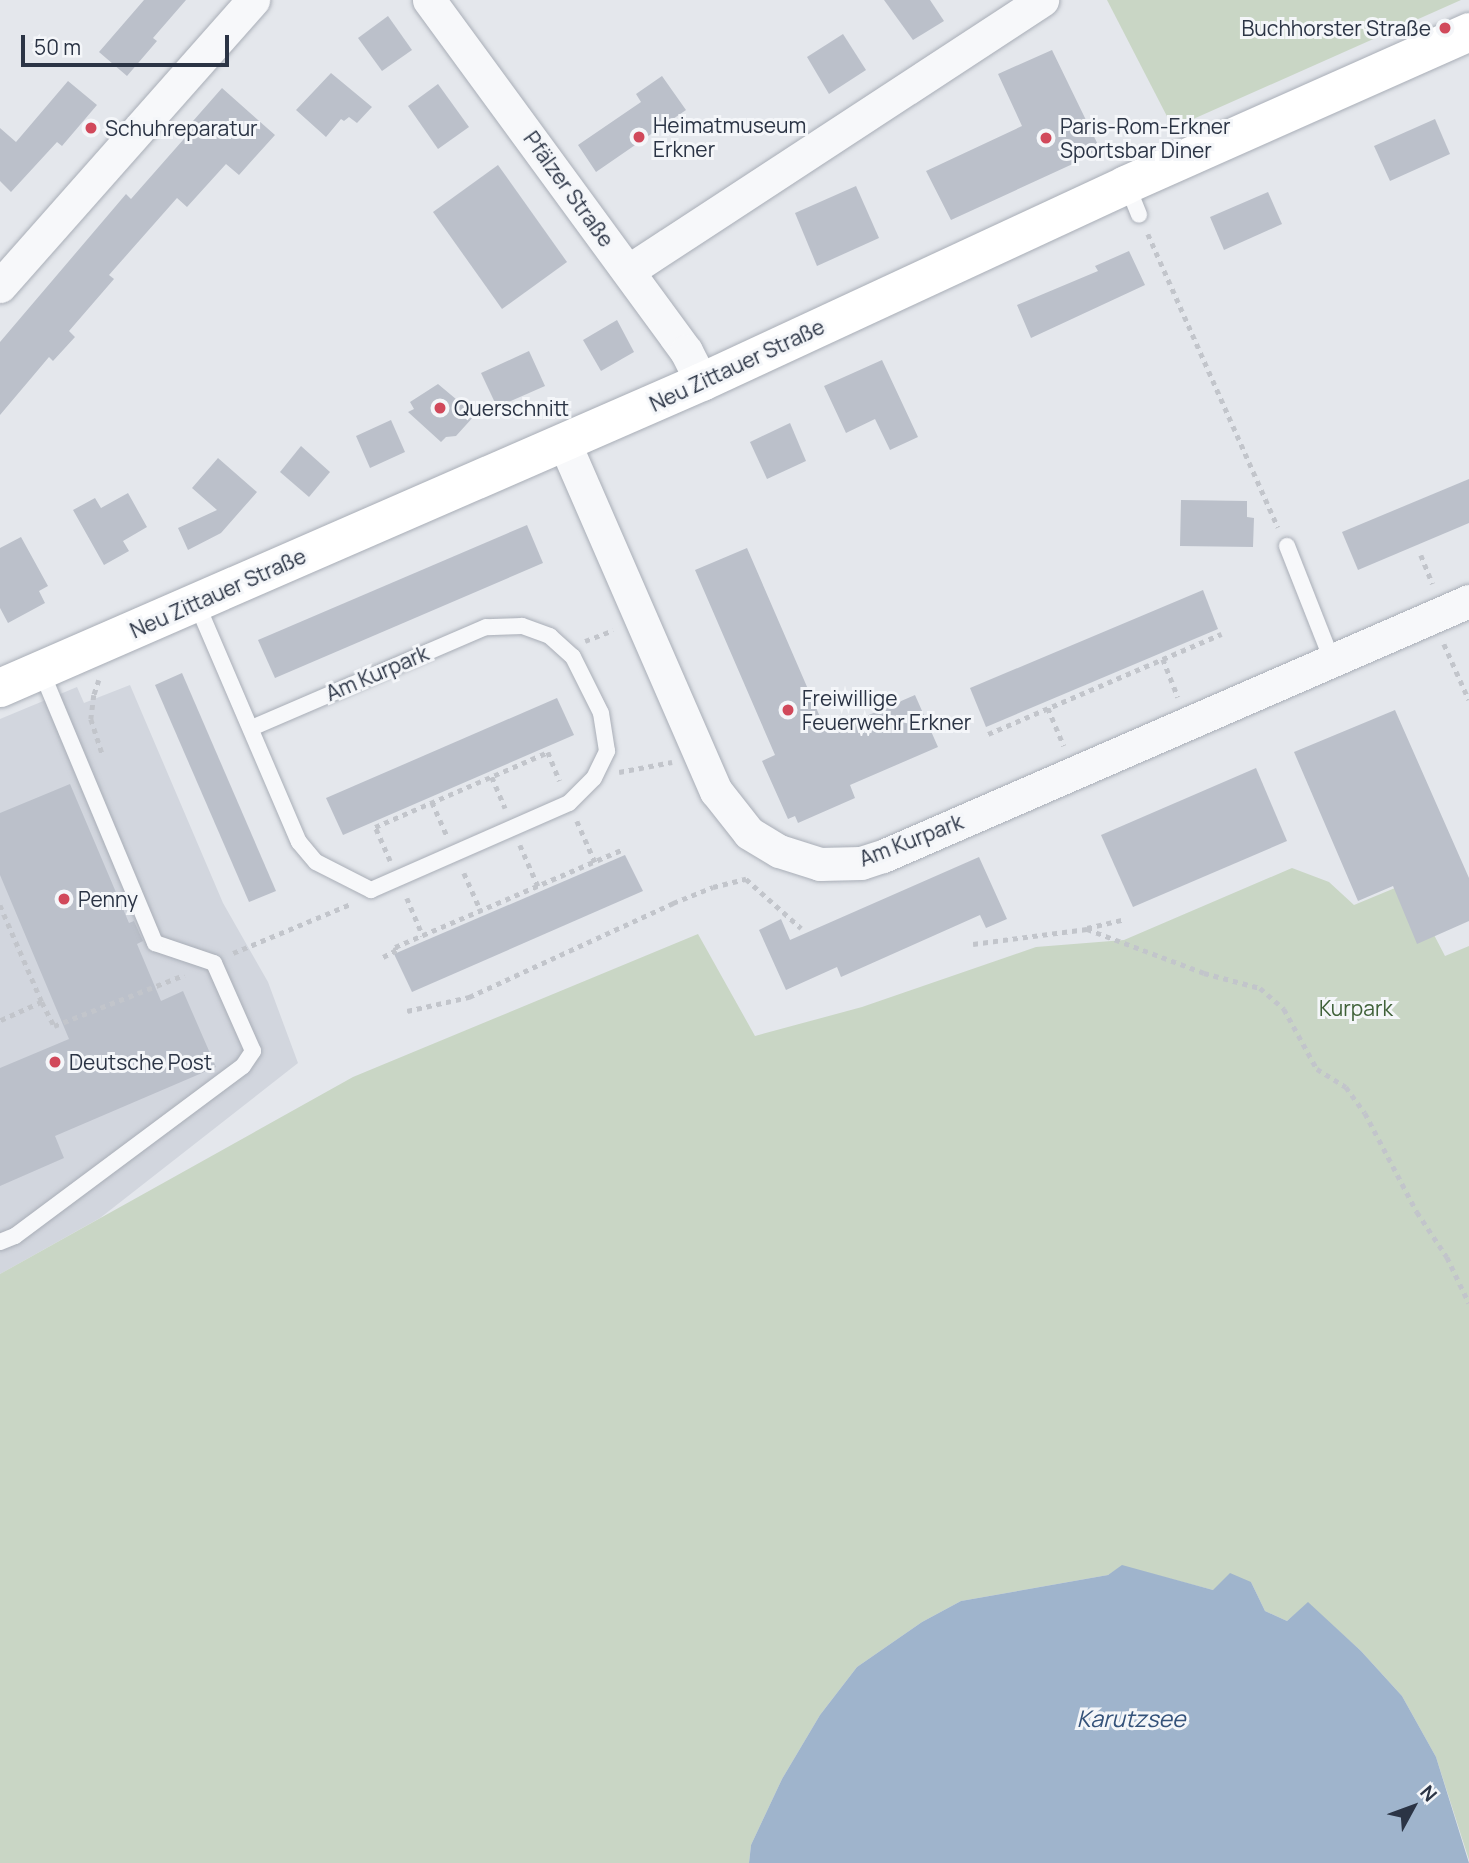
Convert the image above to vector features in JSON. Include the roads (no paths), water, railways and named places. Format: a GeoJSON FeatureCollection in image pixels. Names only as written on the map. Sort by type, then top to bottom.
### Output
{"type":"FeatureCollection","features":[{"type":"Feature","properties":{"kind":"main road","name":"Neu Zittauer Straße"},"geometry":{"type":"LineString","coordinates":[[0,688],[702,382],[1133,200],[1469,32]]}},
{"type":"Feature","properties":{"kind":"street"},"geometry":{"type":"LineString","coordinates":[[0,286],[253,0]]}},
{"type":"Feature","properties":{"kind":"street","name":"Pfälzer Straße"},"geometry":{"type":"LineString","coordinates":[[429,0],[686,351],[702,382]]}},
{"type":"Feature","properties":{"kind":"street"},"geometry":{"type":"LineString","coordinates":[[628,271],[1042,0]]}},
{"type":"Feature","properties":{"kind":"street","name":"Am Kurpark"},"geometry":{"type":"LineString","coordinates":[[564,442],[716,790],[749,833],[779,851],[820,864],[860,863],[883,856],[1332,660],[1453,598]]}},
{"type":"Feature","properties":{"kind":"lane"},"geometry":{"type":"LineString","coordinates":[[1287,547],[1332,660]]}},
{"type":"Feature","properties":{"kind":"lane","name":"Am Kurpark"},"geometry":{"type":"LineString","coordinates":[[196,602],[299,842],[316,862],[371,890],[569,803],[594,778],[607,751],[601,713],[573,657],[550,636],[522,626],[486,627],[251,728]]}},
{"type":"Feature","properties":{"kind":"lane"},"geometry":{"type":"LineString","coordinates":[[0,1242],[15,1236],[243,1066],[253,1051],[214,963],[155,943],[82,775],[41,671]]}},
{"type":"Feature","properties":{"kind":"water","name":"Karutzsee"},"geometry":{"type":"Polygon","coordinates":[[[1122,1565],[1213,1590],[1230,1573],[1251,1582],[1265,1611],[1287,1621],[1308,1602],[1361,1651],[1402,1696],[1436,1757],[1469,1863],[749,1863],[751,1845],[782,1779],[820,1715],[857,1667],[922,1622],[961,1601],[1108,1575],[1122,1565]]]}},
{"type":"Feature","properties":{"kind":"place","name":"Buchhorster Straße"},"geometry":{"type":"Point","coordinates":[1445,28]}},
{"type":"Feature","properties":{"kind":"place","name":"Schuhreparatur"},"geometry":{"type":"Point","coordinates":[91,128]}},
{"type":"Feature","properties":{"kind":"place","name":"Heimatmuseum Erkner"},"geometry":{"type":"Point","coordinates":[639,137]}},
{"type":"Feature","properties":{"kind":"place","name":"Paris-Rom-Erkner Sportsbar Diner"},"geometry":{"type":"Point","coordinates":[1046,138]}},
{"type":"Feature","properties":{"kind":"place","name":"Querschnitt"},"geometry":{"type":"Point","coordinates":[440,408]}},
{"type":"Feature","properties":{"kind":"place","name":"Freiwillige Feuerwehr Erkner"},"geometry":{"type":"Point","coordinates":[788,710]}},
{"type":"Feature","properties":{"kind":"place","name":"Penny"},"geometry":{"type":"Point","coordinates":[64,899]}},
{"type":"Feature","properties":{"kind":"place","name":"Deutsche Post"},"geometry":{"type":"Point","coordinates":[55,1062]}},
{"type":"Feature","properties":{"kind":"park label","name":"Kurpark"},"geometry":{"type":"Point","coordinates":[1356,1008]}}]}
